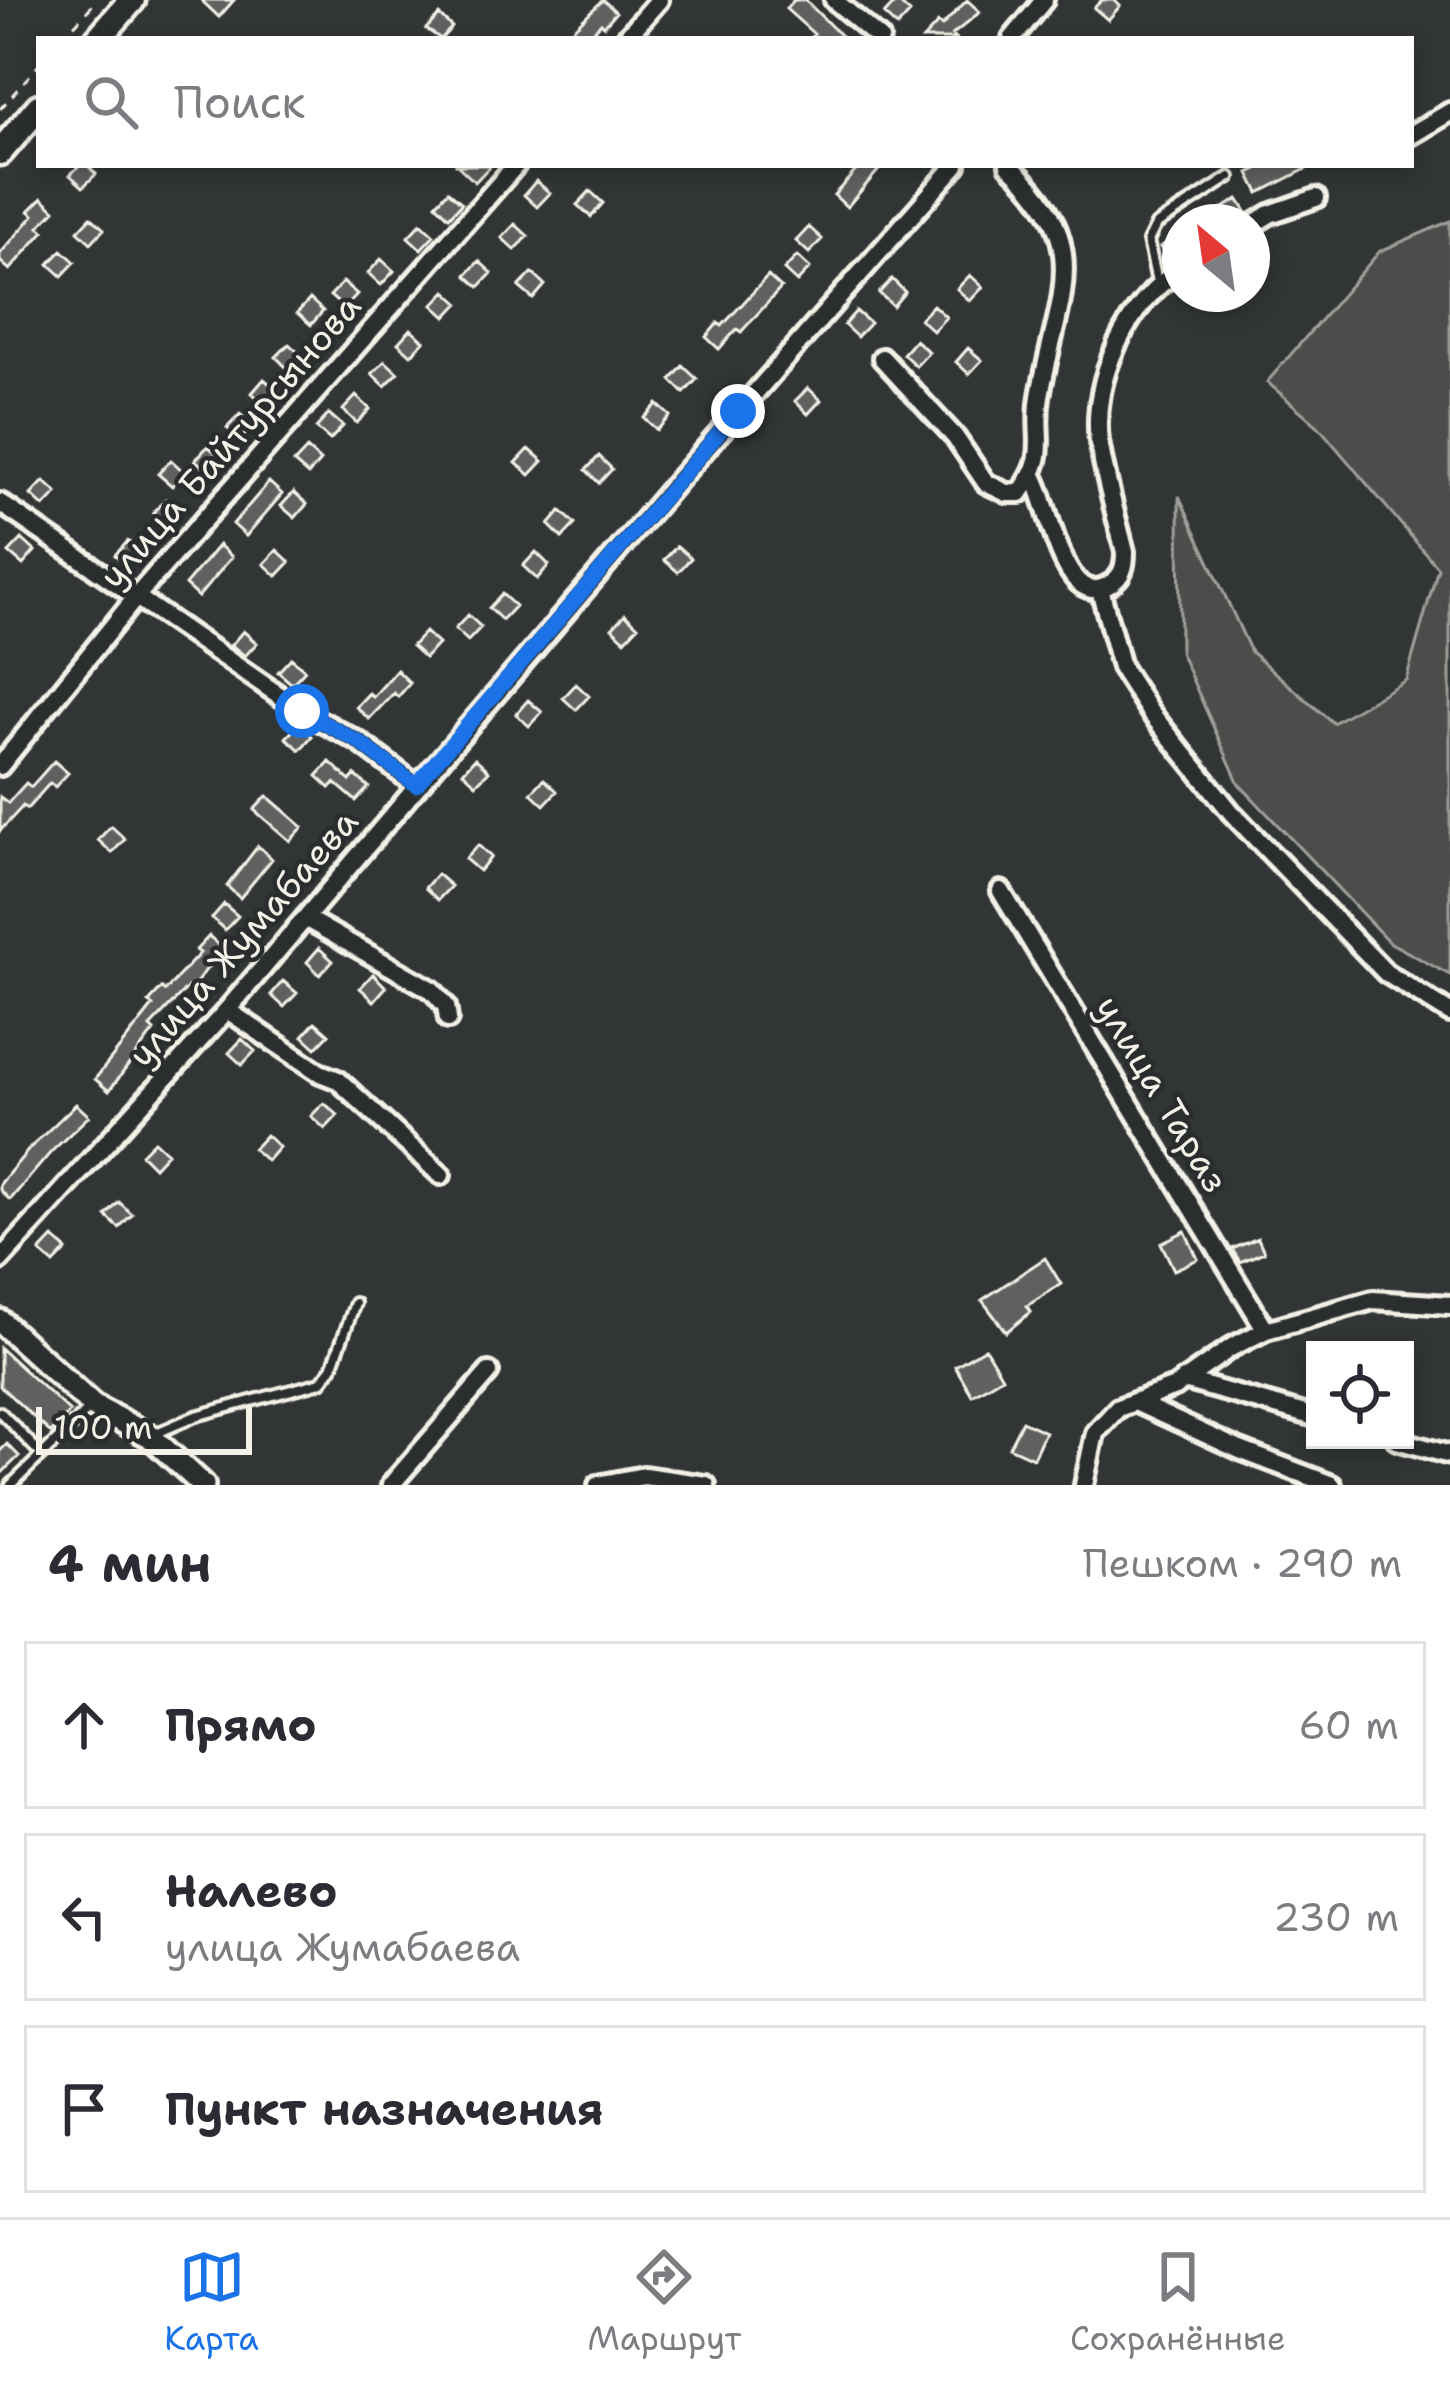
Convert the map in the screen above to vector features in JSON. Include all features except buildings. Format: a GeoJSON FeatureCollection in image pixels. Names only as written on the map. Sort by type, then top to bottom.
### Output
{"type":"FeatureCollection","features":[{"type":"Feature","properties":{"kind":"main road"},"geometry":{"type":"LineString","coordinates":[[101,36],[132,0]]}},
{"type":"Feature","properties":{"kind":"main road"},"geometry":{"type":"LineString","coordinates":[[0,152],[36,110]]}},
{"type":"Feature","properties":{"kind":"street"},"geometry":{"type":"LineString","coordinates":[[629,36],[659,0]]}},
{"type":"Feature","properties":{"kind":"street"},"geometry":{"type":"LineString","coordinates":[[834,0],[876,36]]}},
{"type":"Feature","properties":{"kind":"street"},"geometry":{"type":"LineString","coordinates":[[1014,36],[1044,0]]}},
{"type":"Feature","properties":{"kind":"street"},"geometry":{"type":"LineString","coordinates":[[1414,133],[1450,112]]}},
{"type":"Feature","properties":{"kind":"street","name":"улица Байтурсынова"},"geometry":{"type":"LineString","coordinates":[[0,766],[137,596],[513,168]]}},
{"type":"Feature","properties":{"kind":"street","name":"улица Жумабаева"},"geometry":{"type":"LineString","coordinates":[[0,1260],[227,1010],[416,785],[953,168]]}},
{"type":"Feature","properties":{"kind":"street"},"geometry":{"type":"LineString","coordinates":[[882,358],[955,436],[986,483],[1007,493],[1020,493],[1040,460],[1039,399],[1061,309],[1065,258],[1051,208],[1012,168]]}},
{"type":"Feature","properties":{"kind":"street"},"geometry":{"type":"LineString","coordinates":[[1270,214],[1316,198]]}},
{"type":"Feature","properties":{"kind":"street"},"geometry":{"type":"LineString","coordinates":[[1033,476],[1061,559],[1084,587],[1100,589],[1114,583],[1125,569],[1125,552],[1098,436],[1104,388],[1128,322],[1162,281]]}},
{"type":"Feature","properties":{"kind":"street"},"geometry":{"type":"LineString","coordinates":[[0,503],[302,711],[359,742],[416,785]]}},
{"type":"Feature","properties":{"kind":"street"},"geometry":{"type":"LineString","coordinates":[[1100,589],[1121,667],[1150,712],[1231,812],[1386,973],[1450,1012]]}},
{"type":"Feature","properties":{"kind":"street","name":"улица Тараз"},"geometry":{"type":"LineString","coordinates":[[1001,891],[1267,1330]]}},
{"type":"Feature","properties":{"kind":"street"},"geometry":{"type":"LineString","coordinates":[[305,918],[433,990],[446,1006],[448,1019]]}},
{"type":"Feature","properties":{"kind":"street"},"geometry":{"type":"LineString","coordinates":[[227,1010],[320,1073],[338,1080],[442,1175]]}},
{"type":"Feature","properties":{"kind":"street"},"geometry":{"type":"LineString","coordinates":[[1084,1485],[1095,1433],[1118,1408],[1184,1380],[1232,1347],[1267,1330],[1372,1300],[1450,1305]]}},
{"type":"Feature","properties":{"kind":"street"},"geometry":{"type":"LineString","coordinates":[[0,1321],[93,1406],[150,1436],[202,1485]]}},
{"type":"Feature","properties":{"kind":"street"},"geometry":{"type":"LineString","coordinates":[[391,1485],[489,1372]]}},
{"type":"Feature","properties":{"kind":"street"},"geometry":{"type":"LineString","coordinates":[[1184,1380],[1306,1414]]}},
{"type":"Feature","properties":{"kind":"street"},"geometry":{"type":"LineString","coordinates":[[1135,1402],[1332,1485]]}},
{"type":"Feature","properties":{"kind":"street"},"geometry":{"type":"LineString","coordinates":[[1414,1445],[1450,1455]]}},
{"type":"Feature","properties":{"kind":"street"},"geometry":{"type":"LineString","coordinates":[[598,1485],[644,1476],[706,1485]]}},
{"type":"Feature","properties":{"kind":"lane"},"geometry":{"type":"LineString","coordinates":[[1157,284],[1148,241],[1156,225],[1230,177]]}},
{"type":"Feature","properties":{"kind":"lane"},"geometry":{"type":"LineString","coordinates":[[150,1436],[196,1416],[321,1382],[332,1368],[355,1303]]}},
{"type":"Feature","properties":{"kind":"lane"},"geometry":{"type":"LineString","coordinates":[[11,1485],[93,1406]]}},
{"type":"Feature","properties":{"kind":"lane"},"geometry":{"type":"LineString","coordinates":[[0,1412],[40,1454]]}},
{"type":"Feature","properties":{"kind":"path"},"geometry":{"type":"LineString","coordinates":[[65,36],[97,0]]}},
{"type":"Feature","properties":{"kind":"path"},"geometry":{"type":"LineString","coordinates":[[0,109],[36,68]]}},
{"type":"Feature","properties":{"kind":"shaded area"},"geometry":{"type":"Polygon","coordinates":[[[1450,221],[1450,975],[1389,942],[1239,784],[1180,652],[1179,496],[1251,652],[1333,723],[1406,680],[1438,568],[1318,426],[1267,382],[1380,251],[1450,221]]]}},
{"type":"Feature","properties":{"kind":"route"},"geometry":{"type":"LineString","coordinates":[[302,711],[359,742],[416,785],[738,411]]}}]}
